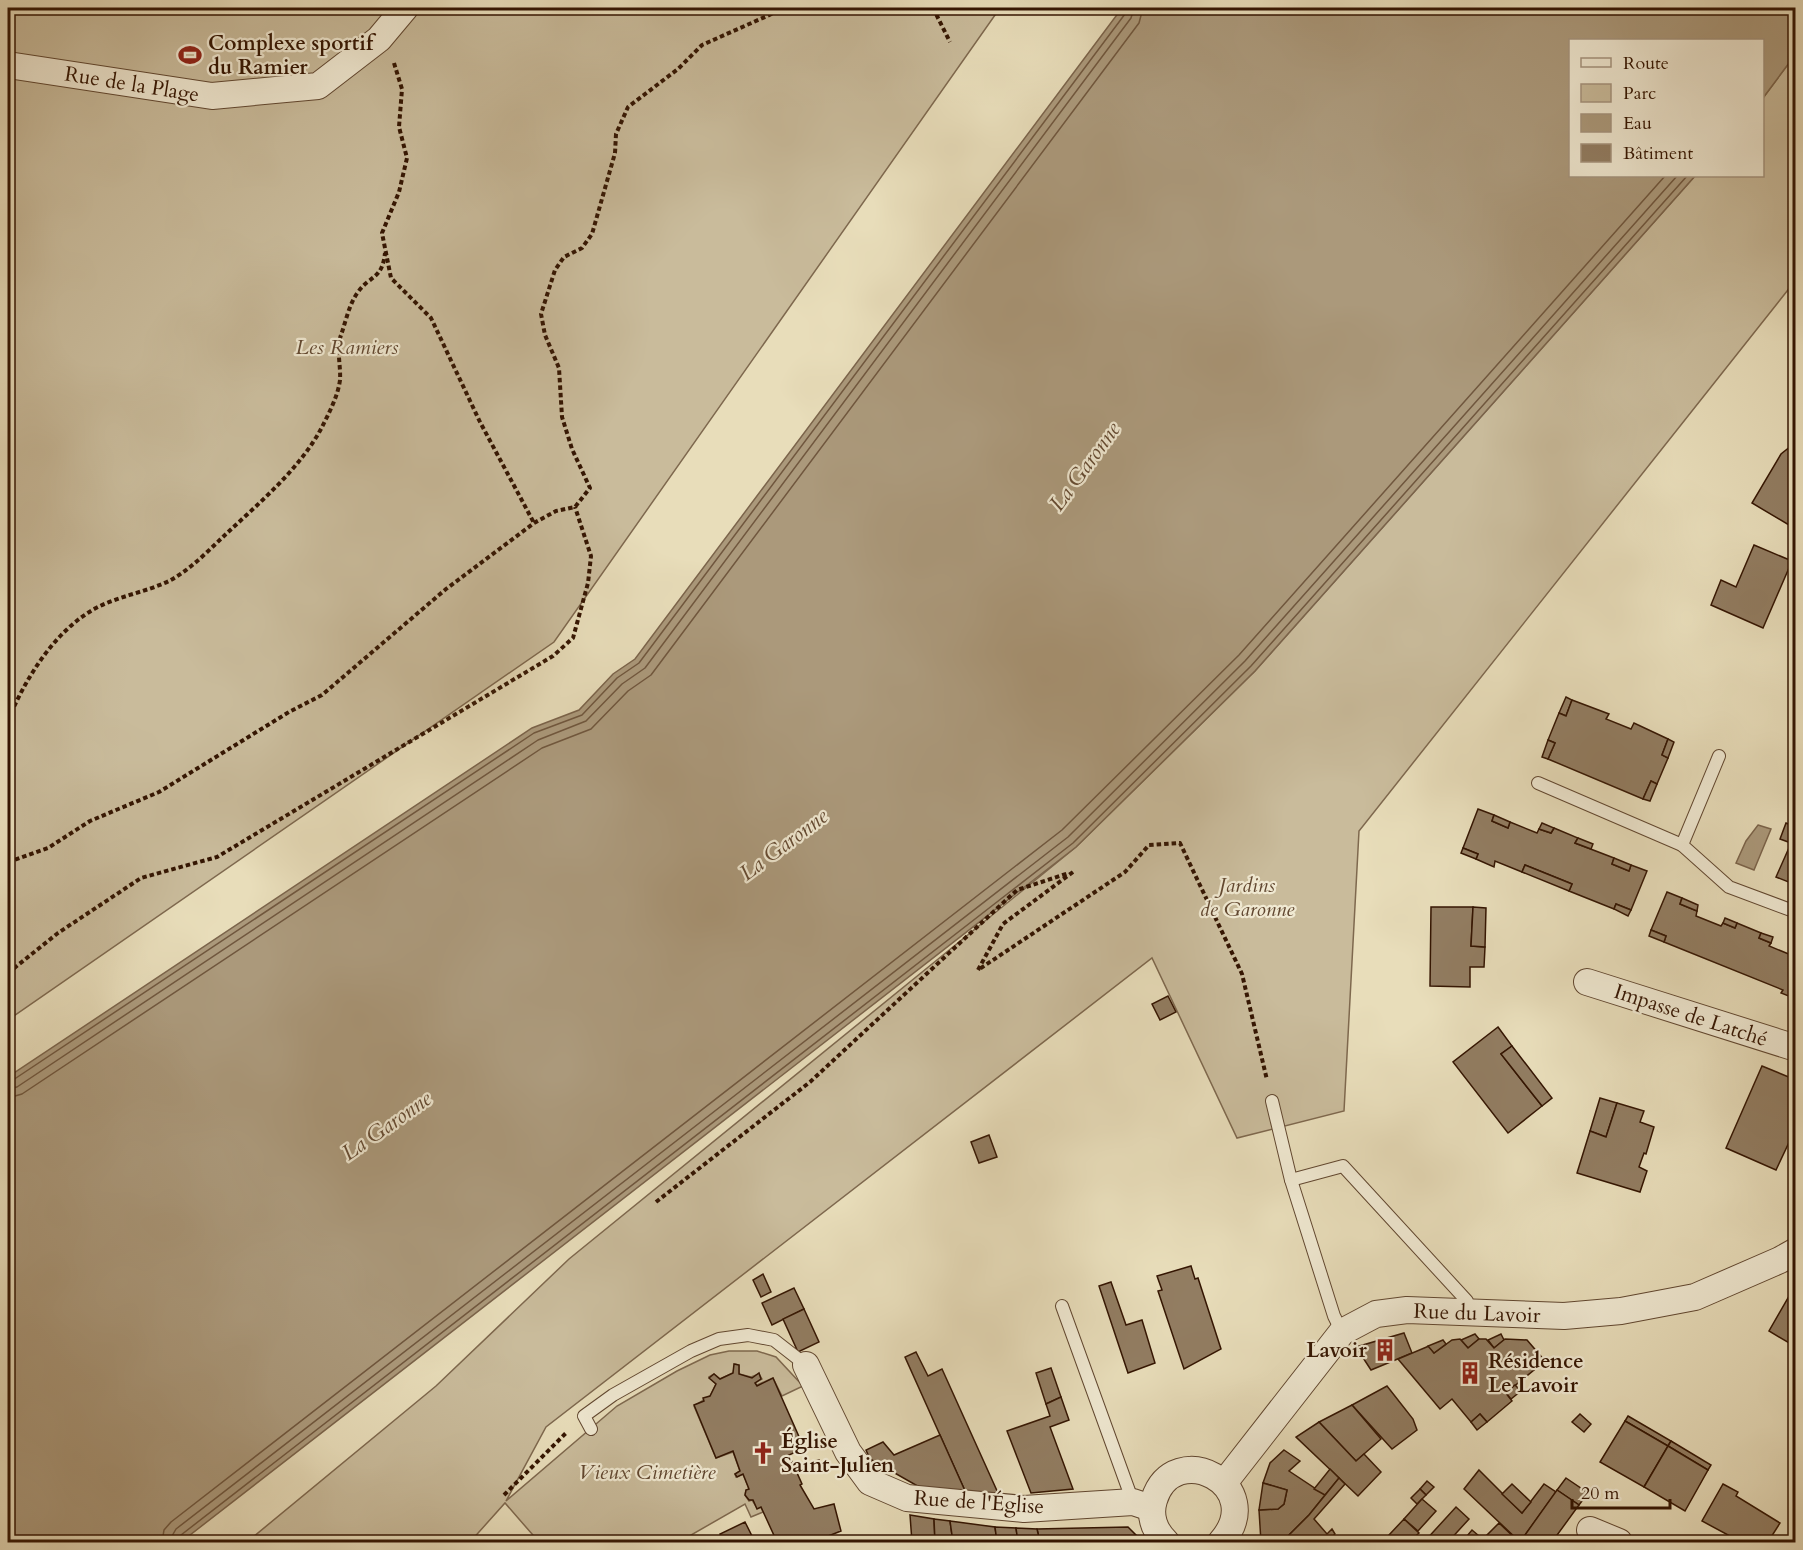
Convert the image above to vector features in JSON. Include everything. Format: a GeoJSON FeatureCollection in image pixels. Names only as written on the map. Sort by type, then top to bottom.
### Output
{"type":"FeatureCollection","features":[{"type":"Feature","properties":{"kind":"street","name":"Rue de la Plage"},"geometry":{"type":"LineString","coordinates":[[8,65],[212,96],[318,86],[379,39],[405,8]]}},
{"type":"Feature","properties":{"kind":"street","name":"Impasse de Latché"},"geometry":{"type":"LineString","coordinates":[[1587,982],[1796,1048]]}},
{"type":"Feature","properties":{"kind":"street","name":"Rue du Lavoir"},"geometry":{"type":"LineString","coordinates":[[1224,1483],[1342,1332],[1376,1314],[1407,1310],[1563,1316],[1621,1311],[1695,1297],[1796,1251]]}},
{"type":"Feature","properties":{"kind":"street","name":"Rue de l'Église"},"geometry":{"type":"LineString","coordinates":[[806,1365],[848,1452],[870,1482],[907,1498],[1024,1509],[1142,1505]]}},
{"type":"Feature","properties":{"kind":"street"},"geometry":{"type":"LineString","coordinates":[[1166,1542],[1159,1535],[1142,1505],[1166,1480],[1180,1472],[1196,1470],[1211,1473],[1224,1483],[1232,1494],[1235,1507],[1234,1520],[1228,1539]]}},
{"type":"Feature","properties":{"kind":"street"},"geometry":{"type":"LineString","coordinates":[[1590,1530],[1619,1542]]}},
{"type":"Feature","properties":{"kind":"lane"},"geometry":{"type":"LineString","coordinates":[[1682,845],[1719,756]]}},
{"type":"Feature","properties":{"kind":"lane"},"geometry":{"type":"LineString","coordinates":[[1538,783],[1682,845],[1729,887],[1796,912]]}},
{"type":"Feature","properties":{"kind":"lane"},"geometry":{"type":"LineString","coordinates":[[1272,1101],[1292,1180],[1334,1316],[1342,1332]]}},
{"type":"Feature","properties":{"kind":"lane"},"geometry":{"type":"LineString","coordinates":[[1292,1180],[1343,1166],[1467,1300],[1467,1313]]}},
{"type":"Feature","properties":{"kind":"lane"},"geometry":{"type":"LineString","coordinates":[[1062,1306],[1142,1505]]}},
{"type":"Feature","properties":{"kind":"lane"},"geometry":{"type":"LineString","coordinates":[[591,1429],[584,1416],[623,1390],[719,1339],[748,1335],[774,1340],[806,1365]]}},
{"type":"Feature","properties":{"kind":"path"},"geometry":{"type":"LineString","coordinates":[[8,862],[48,848],[90,821],[159,792],[289,712],[322,695],[446,589],[534,523],[556,512],[575,507],[590,488],[572,449],[562,417],[559,368],[545,335],[541,314],[555,270],[564,257],[582,248],[592,234],[615,153],[616,134],[628,107],[678,69],[702,45],[785,8]]}},
{"type":"Feature","properties":{"kind":"path"},"geometry":{"type":"LineString","coordinates":[[933,8],[950,42]]}},
{"type":"Feature","properties":{"kind":"path"},"geometry":{"type":"LineString","coordinates":[[379,39],[391,52],[402,89],[399,127],[407,158],[399,192],[382,232],[392,278],[431,318],[480,422],[534,523]]}},
{"type":"Feature","properties":{"kind":"path"},"geometry":{"type":"LineString","coordinates":[[8,720],[27,680],[51,648],[74,623],[97,607],[169,580],[194,564],[270,493],[298,461],[321,429],[334,401],[340,381],[340,339],[352,303],[358,292],[377,276],[384,264],[385,253]]}},
{"type":"Feature","properties":{"kind":"path"},"geometry":{"type":"LineString","coordinates":[[8,973],[58,933],[141,878],[218,857],[553,656],[573,638],[588,583],[591,556],[575,507]]}},
{"type":"Feature","properties":{"kind":"path"},"geometry":{"type":"LineString","coordinates":[[656,1202],[810,1082],[1017,890],[1072,872],[1003,924],[978,970],[1125,872],[1149,845],[1180,843],[1242,974],[1272,1101]]}},
{"type":"Feature","properties":{"kind":"path"},"geometry":{"type":"LineString","coordinates":[[504,1495],[584,1416]]}},
{"type":"Feature","properties":{"kind":"green space","name":"Les Ramiers"},"geometry":{"type":"Polygon","coordinates":[[[8,8],[1000,8],[554,642],[8,1020],[8,8]]]}},
{"type":"Feature","properties":{"kind":"green space"},"geometry":{"type":"Polygon","coordinates":[[[1795,55],[1795,281],[1359,831],[1344,1111],[1237,1138],[1152,958],[546,1427],[506,1501],[617,1406],[677,1371],[710,1355],[729,1351],[757,1351],[776,1357],[803,1386],[782,1396],[773,1378],[757,1385],[755,1383],[762,1379],[759,1374],[751,1377],[739,1374],[739,1365],[735,1364],[733,1373],[720,1379],[714,1374],[709,1377],[716,1384],[710,1396],[694,1406],[716,1458],[733,1452],[740,1471],[735,1474],[736,1477],[743,1474],[749,1489],[746,1490],[745,1495],[757,1508],[761,1507],[763,1512],[751,1517],[745,1504],[679,1542],[539,1542],[505,1503],[470,1542],[247,1542],[436,1386],[569,1259],[1076,847],[1255,671],[1694,177],[1764,177],[1764,97],[1795,55]]]}},
{"type":"Feature","properties":{"kind":"water","name":"La Garonne"},"geometry":{"type":"Polygon","coordinates":[[[1122,8],[1795,8],[1795,55],[1764,97],[1764,39],[1569,39],[1569,177],[1694,177],[1255,671],[1076,847],[181,1542],[8,1542],[8,1077],[532,728],[579,710],[613,674],[635,659],[1122,8]]]}},
{"type":"Feature","properties":{"kind":"water"},"geometry":{"type":"Polygon","coordinates":[[[1758,825],[1771,829],[1754,870],[1736,863],[1746,841],[1758,825]]]}},
{"type":"Feature","properties":{"kind":"building"},"geometry":{"type":"Polygon","coordinates":[[[1796,442],[1796,526],[1794,528],[1752,503],[1781,454],[1796,442]]]}},
{"type":"Feature","properties":{"kind":"building"},"geometry":{"type":"Polygon","coordinates":[[[1754,545],[1792,561],[1763,628],[1711,605],[1721,580],[1736,587],[1754,545]]]}},
{"type":"Feature","properties":{"kind":"building"},"geometry":{"type":"Polygon","coordinates":[[[1566,697],[1572,700],[1566,716],[1559,713],[1566,697]]]}},
{"type":"Feature","properties":{"kind":"building"},"geometry":{"type":"Polygon","coordinates":[[[1572,700],[1609,714],[1606,719],[1631,729],[1634,723],[1668,739],[1662,755],[1668,758],[1657,784],[1651,781],[1643,799],[1548,759],[1555,743],[1548,740],[1559,713],[1566,716],[1572,700]]]}},
{"type":"Feature","properties":{"kind":"building"},"geometry":{"type":"Polygon","coordinates":[[[1668,739],[1674,742],[1668,758],[1662,755],[1668,739]]]}},
{"type":"Feature","properties":{"kind":"building"},"geometry":{"type":"Polygon","coordinates":[[[1548,740],[1555,743],[1548,759],[1542,757],[1548,740]]]}},
{"type":"Feature","properties":{"kind":"building"},"geometry":{"type":"Polygon","coordinates":[[[1651,781],[1657,784],[1650,801],[1643,799],[1651,781]]]}},
{"type":"Feature","properties":{"kind":"building"},"geometry":{"type":"Polygon","coordinates":[[[1478,809],[1494,815],[1492,821],[1508,828],[1510,822],[1537,833],[1539,829],[1551,833],[1554,828],[1578,838],[1575,843],[1614,858],[1612,864],[1629,871],[1631,865],[1647,871],[1631,910],[1616,904],[1614,909],[1569,891],[1572,884],[1525,865],[1522,872],[1495,861],[1494,867],[1476,859],[1478,854],[1463,848],[1478,809]]]}},
{"type":"Feature","properties":{"kind":"building"},"geometry":{"type":"Polygon","coordinates":[[[1494,815],[1510,822],[1508,828],[1492,821],[1494,815]]]}},
{"type":"Feature","properties":{"kind":"building"},"geometry":{"type":"Polygon","coordinates":[[[1542,823],[1554,828],[1551,833],[1539,829],[1542,823]]]}},
{"type":"Feature","properties":{"kind":"building"},"geometry":{"type":"Polygon","coordinates":[[[1786,823],[1796,827],[1791,843],[1780,839],[1786,823]]]}},
{"type":"Feature","properties":{"kind":"building"},"geometry":{"type":"Polygon","coordinates":[[[1796,832],[1796,885],[1776,877],[1796,832]]]}},
{"type":"Feature","properties":{"kind":"building"},"geometry":{"type":"Polygon","coordinates":[[[1578,838],[1593,844],[1591,849],[1575,843],[1578,838]]]}},
{"type":"Feature","properties":{"kind":"building"},"geometry":{"type":"Polygon","coordinates":[[[1463,848],[1478,854],[1476,859],[1461,853],[1463,848]]]}},
{"type":"Feature","properties":{"kind":"building"},"geometry":{"type":"Polygon","coordinates":[[[1614,858],[1631,865],[1629,871],[1612,864],[1614,858]]]}},
{"type":"Feature","properties":{"kind":"building"},"geometry":{"type":"Polygon","coordinates":[[[1525,865],[1572,884],[1569,891],[1522,872],[1525,865]]]}},
{"type":"Feature","properties":{"kind":"building"},"geometry":{"type":"Polygon","coordinates":[[[1667,892],[1682,898],[1680,904],[1697,911],[1696,916],[1721,926],[1723,923],[1735,928],[1737,923],[1761,933],[1759,938],[1771,943],[1769,946],[1796,957],[1796,999],[1781,993],[1783,990],[1664,942],[1666,936],[1651,930],[1667,892]]]}},
{"type":"Feature","properties":{"kind":"building"},"geometry":{"type":"Polygon","coordinates":[[[1682,898],[1698,905],[1697,911],[1680,904],[1682,898]]]}},
{"type":"Feature","properties":{"kind":"building"},"geometry":{"type":"Polygon","coordinates":[[[1616,904],[1631,910],[1628,916],[1614,909],[1616,904]]]}},
{"type":"Feature","properties":{"kind":"building"},"geometry":{"type":"Polygon","coordinates":[[[1431,907],[1473,907],[1471,946],[1485,947],[1484,967],[1470,967],[1470,987],[1430,986],[1431,907]]]}},
{"type":"Feature","properties":{"kind":"building"},"geometry":{"type":"Polygon","coordinates":[[[1473,907],[1486,908],[1485,947],[1471,946],[1473,907]]]}},
{"type":"Feature","properties":{"kind":"building"},"geometry":{"type":"Polygon","coordinates":[[[1725,918],[1737,923],[1735,928],[1723,923],[1725,918]]]}},
{"type":"Feature","properties":{"kind":"building"},"geometry":{"type":"Polygon","coordinates":[[[1651,930],[1666,936],[1664,942],[1649,936],[1651,930]]]}},
{"type":"Feature","properties":{"kind":"building"},"geometry":{"type":"Polygon","coordinates":[[[1761,933],[1773,937],[1771,943],[1759,938],[1761,933]]]}},
{"type":"Feature","properties":{"kind":"building"},"geometry":{"type":"Polygon","coordinates":[[[1168,996],[1176,1012],[1160,1020],[1152,1004],[1168,996]]]}},
{"type":"Feature","properties":{"kind":"building"},"geometry":{"type":"Polygon","coordinates":[[[1498,1027],[1512,1046],[1501,1054],[1542,1106],[1508,1133],[1453,1062],[1498,1027]]]}},
{"type":"Feature","properties":{"kind":"building"},"geometry":{"type":"Polygon","coordinates":[[[1512,1046],[1552,1098],[1542,1106],[1501,1054],[1512,1046]]]}},
{"type":"Feature","properties":{"kind":"building"},"geometry":{"type":"Polygon","coordinates":[[[1762,1066],[1796,1080],[1796,1135],[1793,1134],[1776,1170],[1726,1148],[1762,1066]]]}},
{"type":"Feature","properties":{"kind":"building"},"geometry":{"type":"Polygon","coordinates":[[[1600,1098],[1617,1103],[1606,1137],[1590,1131],[1600,1098]]]}},
{"type":"Feature","properties":{"kind":"building"},"geometry":{"type":"Polygon","coordinates":[[[1617,1103],[1644,1111],[1640,1122],[1654,1127],[1646,1154],[1644,1153],[1639,1167],[1647,1171],[1640,1192],[1577,1173],[1590,1131],[1606,1137],[1617,1103]]]}},
{"type":"Feature","properties":{"kind":"building"},"geometry":{"type":"Polygon","coordinates":[[[989,1135],[997,1157],[979,1163],[971,1142],[989,1135]]]}},
{"type":"Feature","properties":{"kind":"building"},"geometry":{"type":"Polygon","coordinates":[[[1191,1266],[1195,1279],[1198,1278],[1221,1349],[1184,1369],[1158,1291],[1162,1290],[1157,1276],[1191,1266]]]}},
{"type":"Feature","properties":{"kind":"building"},"geometry":{"type":"Polygon","coordinates":[[[763,1274],[771,1292],[761,1297],[753,1280],[763,1274]]]}},
{"type":"Feature","properties":{"kind":"building"},"geometry":{"type":"Polygon","coordinates":[[[1111,1282],[1126,1325],[1142,1320],[1155,1363],[1128,1373],[1099,1286],[1111,1282]]]}},
{"type":"Feature","properties":{"kind":"building"},"geometry":{"type":"Polygon","coordinates":[[[794,1288],[804,1309],[772,1325],[762,1303],[794,1288]]]}},
{"type":"Feature","properties":{"kind":"building"},"geometry":{"type":"Polygon","coordinates":[[[1792,1291],[1796,1293],[1796,1347],[1769,1331],[1792,1291]]]}},
{"type":"Feature","properties":{"kind":"building"},"geometry":{"type":"Polygon","coordinates":[[[804,1309],[819,1342],[798,1352],[783,1319],[804,1309]]]}},
{"type":"Feature","properties":{"kind":"building","name":"Lavoir"},"geometry":{"type":"Polygon","coordinates":[[[1404,1333],[1412,1353],[1371,1370],[1356,1347],[1404,1333]]]}},
{"type":"Feature","properties":{"kind":"building"},"geometry":{"type":"Polygon","coordinates":[[[1475,1334],[1479,1339],[1468,1348],[1461,1340],[1475,1334]]]}},
{"type":"Feature","properties":{"kind":"building"},"geometry":{"type":"Polygon","coordinates":[[[1501,1334],[1504,1340],[1494,1348],[1488,1340],[1501,1334]]]}},
{"type":"Feature","properties":{"kind":"building","name":"Résidence Le Lavoir"},"geometry":{"type":"Polygon","coordinates":[[[1460,1339],[1468,1348],[1479,1339],[1486,1339],[1494,1348],[1505,1339],[1527,1340],[1545,1361],[1506,1393],[1512,1401],[1487,1422],[1480,1414],[1471,1422],[1452,1399],[1440,1409],[1398,1359],[1429,1346],[1434,1353],[1452,1340],[1460,1339]]]}},
{"type":"Feature","properties":{"kind":"building"},"geometry":{"type":"Polygon","coordinates":[[[1443,1340],[1446,1344],[1434,1353],[1428,1346],[1443,1340]]]}},
{"type":"Feature","properties":{"kind":"building"},"geometry":{"type":"Polygon","coordinates":[[[916,1352],[928,1376],[942,1369],[998,1493],[966,1493],[905,1357],[916,1352]]]}},
{"type":"Feature","properties":{"kind":"building","name":"Église Saint-Julien"},"geometry":{"type":"Polygon","coordinates":[[[734,1364],[739,1365],[739,1374],[752,1378],[759,1373],[761,1379],[755,1383],[757,1386],[773,1378],[804,1448],[789,1455],[802,1484],[800,1485],[814,1509],[834,1504],[841,1531],[813,1542],[777,1542],[761,1507],[757,1509],[753,1500],[749,1500],[745,1495],[746,1490],[749,1489],[743,1474],[737,1477],[735,1474],[740,1471],[733,1451],[716,1458],[694,1405],[710,1396],[716,1384],[709,1378],[714,1374],[720,1379],[733,1373],[734,1364]]]}},
{"type":"Feature","properties":{"kind":"building"},"geometry":{"type":"Polygon","coordinates":[[[1051,1368],[1061,1397],[1046,1404],[1036,1373],[1051,1368]]]}},
{"type":"Feature","properties":{"kind":"building"},"geometry":{"type":"Polygon","coordinates":[[[1515,1385],[1521,1391],[1511,1399],[1506,1393],[1515,1385]]]}},
{"type":"Feature","properties":{"kind":"building"},"geometry":{"type":"Polygon","coordinates":[[[1387,1386],[1413,1419],[1417,1430],[1392,1449],[1352,1405],[1387,1386]]]}},
{"type":"Feature","properties":{"kind":"building"},"geometry":{"type":"Polygon","coordinates":[[[1061,1397],[1069,1420],[1050,1427],[1073,1489],[1031,1493],[1007,1431],[1050,1416],[1046,1404],[1061,1397]]]}},
{"type":"Feature","properties":{"kind":"building"},"geometry":{"type":"Polygon","coordinates":[[[1352,1405],[1381,1439],[1356,1461],[1319,1422],[1352,1405]]]}},
{"type":"Feature","properties":{"kind":"building"},"geometry":{"type":"Polygon","coordinates":[[[1480,1414],[1487,1422],[1477,1430],[1471,1422],[1480,1414]]]}},
{"type":"Feature","properties":{"kind":"building"},"geometry":{"type":"Polygon","coordinates":[[[1580,1414],[1591,1424],[1584,1432],[1572,1422],[1580,1414]]]}},
{"type":"Feature","properties":{"kind":"building"},"geometry":{"type":"Polygon","coordinates":[[[1628,1416],[1671,1441],[1668,1446],[1625,1421],[1628,1416]]]}},
{"type":"Feature","properties":{"kind":"building"},"geometry":{"type":"Polygon","coordinates":[[[1625,1421],[1668,1446],[1644,1487],[1600,1462],[1625,1421]]]}},
{"type":"Feature","properties":{"kind":"building"},"geometry":{"type":"Polygon","coordinates":[[[1319,1422],[1356,1461],[1364,1454],[1381,1472],[1358,1496],[1296,1437],[1319,1422]]]}},
{"type":"Feature","properties":{"kind":"building"},"geometry":{"type":"Polygon","coordinates":[[[940,1435],[966,1493],[921,1488],[870,1459],[866,1450],[883,1442],[894,1455],[940,1435]]]}},
{"type":"Feature","properties":{"kind":"building"},"geometry":{"type":"Polygon","coordinates":[[[1671,1441],[1711,1465],[1708,1470],[1668,1446],[1671,1441]]]}},
{"type":"Feature","properties":{"kind":"building"},"geometry":{"type":"Polygon","coordinates":[[[1668,1446],[1708,1470],[1685,1511],[1644,1487],[1668,1446]]]}},
{"type":"Feature","properties":{"kind":"building"},"geometry":{"type":"Polygon","coordinates":[[[1284,1450],[1300,1461],[1289,1471],[1325,1495],[1282,1542],[1261,1542],[1259,1510],[1278,1509],[1284,1504],[1287,1490],[1263,1483],[1270,1463],[1284,1450]]]}},
{"type":"Feature","properties":{"kind":"building"},"geometry":{"type":"Polygon","coordinates":[[[1330,1469],[1339,1478],[1325,1495],[1314,1489],[1330,1469]]]}},
{"type":"Feature","properties":{"kind":"building"},"geometry":{"type":"Polygon","coordinates":[[[1479,1470],[1522,1513],[1544,1484],[1556,1492],[1520,1542],[1464,1489],[1479,1470]]]}},
{"type":"Feature","properties":{"kind":"building"},"geometry":{"type":"Polygon","coordinates":[[[1339,1478],[1345,1484],[1314,1519],[1327,1534],[1332,1529],[1335,1534],[1331,1538],[1335,1542],[1282,1542],[1309,1515],[1339,1478]]]}},
{"type":"Feature","properties":{"kind":"building"},"geometry":{"type":"Polygon","coordinates":[[[1566,1478],[1588,1493],[1579,1505],[1557,1490],[1566,1478]]]}},
{"type":"Feature","properties":{"kind":"building"},"geometry":{"type":"Polygon","coordinates":[[[1427,1481],[1434,1487],[1426,1495],[1420,1489],[1427,1481]]]}},
{"type":"Feature","properties":{"kind":"building"},"geometry":{"type":"Polygon","coordinates":[[[1263,1483],[1287,1490],[1284,1504],[1278,1509],[1259,1510],[1263,1483]]]}},
{"type":"Feature","properties":{"kind":"building"},"geometry":{"type":"Polygon","coordinates":[[[1512,1484],[1531,1502],[1522,1513],[1502,1494],[1512,1484]]]}},
{"type":"Feature","properties":{"kind":"building"},"geometry":{"type":"Polygon","coordinates":[[[1723,1484],[1738,1492],[1736,1496],[1780,1523],[1768,1542],[1741,1542],[1702,1521],[1723,1484]]]}},
{"type":"Feature","properties":{"kind":"building"},"geometry":{"type":"Polygon","coordinates":[[[1420,1489],[1426,1495],[1417,1504],[1411,1498],[1420,1489]]]}},
{"type":"Feature","properties":{"kind":"building"},"geometry":{"type":"Polygon","coordinates":[[[1557,1490],[1579,1505],[1552,1542],[1520,1542],[1557,1490]]]}},
{"type":"Feature","properties":{"kind":"building"},"geometry":{"type":"Polygon","coordinates":[[[1422,1499],[1436,1511],[1418,1531],[1404,1519],[1422,1499]]]}},
{"type":"Feature","properties":{"kind":"building"},"geometry":{"type":"Polygon","coordinates":[[[1456,1507],[1469,1519],[1448,1542],[1424,1542],[1456,1507]]]}},
{"type":"Feature","properties":{"kind":"building"},"geometry":{"type":"Polygon","coordinates":[[[910,1515],[934,1519],[935,1542],[912,1542],[910,1515]]]}},
{"type":"Feature","properties":{"kind":"building"},"geometry":{"type":"Polygon","coordinates":[[[934,1519],[950,1521],[953,1542],[935,1542],[934,1519]]]}},
{"type":"Feature","properties":{"kind":"building"},"geometry":{"type":"Polygon","coordinates":[[[1404,1519],[1419,1533],[1409,1542],[1397,1542],[1389,1535],[1404,1519]]]}},
{"type":"Feature","properties":{"kind":"building"},"geometry":{"type":"Polygon","coordinates":[[[950,1521],[995,1527],[997,1542],[953,1542],[950,1521]]]}},
{"type":"Feature","properties":{"kind":"building"},"geometry":{"type":"Polygon","coordinates":[[[745,1522],[755,1542],[725,1542],[720,1534],[745,1522]]]}},
{"type":"Feature","properties":{"kind":"building"},"geometry":{"type":"Polygon","coordinates":[[[1499,1523],[1519,1542],[1493,1542],[1486,1536],[1499,1523]]]}},
{"type":"Feature","properties":{"kind":"building"},"geometry":{"type":"Polygon","coordinates":[[[995,1527],[1016,1528],[1018,1542],[997,1542],[995,1527]]]}},
{"type":"Feature","properties":{"kind":"building"},"geometry":{"type":"Polygon","coordinates":[[[1128,1527],[1143,1542],[1040,1542],[1037,1529],[1128,1527]]]}},
{"type":"Feature","properties":{"kind":"building"},"geometry":{"type":"Polygon","coordinates":[[[1016,1528],[1037,1529],[1040,1542],[1018,1542],[1016,1528]]]}},
{"type":"Feature","properties":{"kind":"building"},"geometry":{"type":"Polygon","coordinates":[[[1472,1530],[1486,1542],[1462,1542],[1472,1530]]]}},
{"type":"Feature","properties":{"kind":"place","name":"Complexe sportif du Ramier"},"geometry":{"type":"Point","coordinates":[190,55]}},
{"type":"Feature","properties":{"kind":"place","name":"Lavoir"},"geometry":{"type":"Point","coordinates":[1385,1350]}},
{"type":"Feature","properties":{"kind":"place","name":"Résidence Le Lavoir"},"geometry":{"type":"Point","coordinates":[1470,1373]}},
{"type":"Feature","properties":{"kind":"place","name":"Église Saint-Julien"},"geometry":{"type":"Point","coordinates":[763,1453]}},
{"type":"Feature","properties":{"kind":"park label","name":"Jardins de Garonne"},"geometry":{"type":"Point","coordinates":[1247,897]}},
{"type":"Feature","properties":{"kind":"park label","name":"Vieux Cimetière"},"geometry":{"type":"Point","coordinates":[647,1472]}}]}
